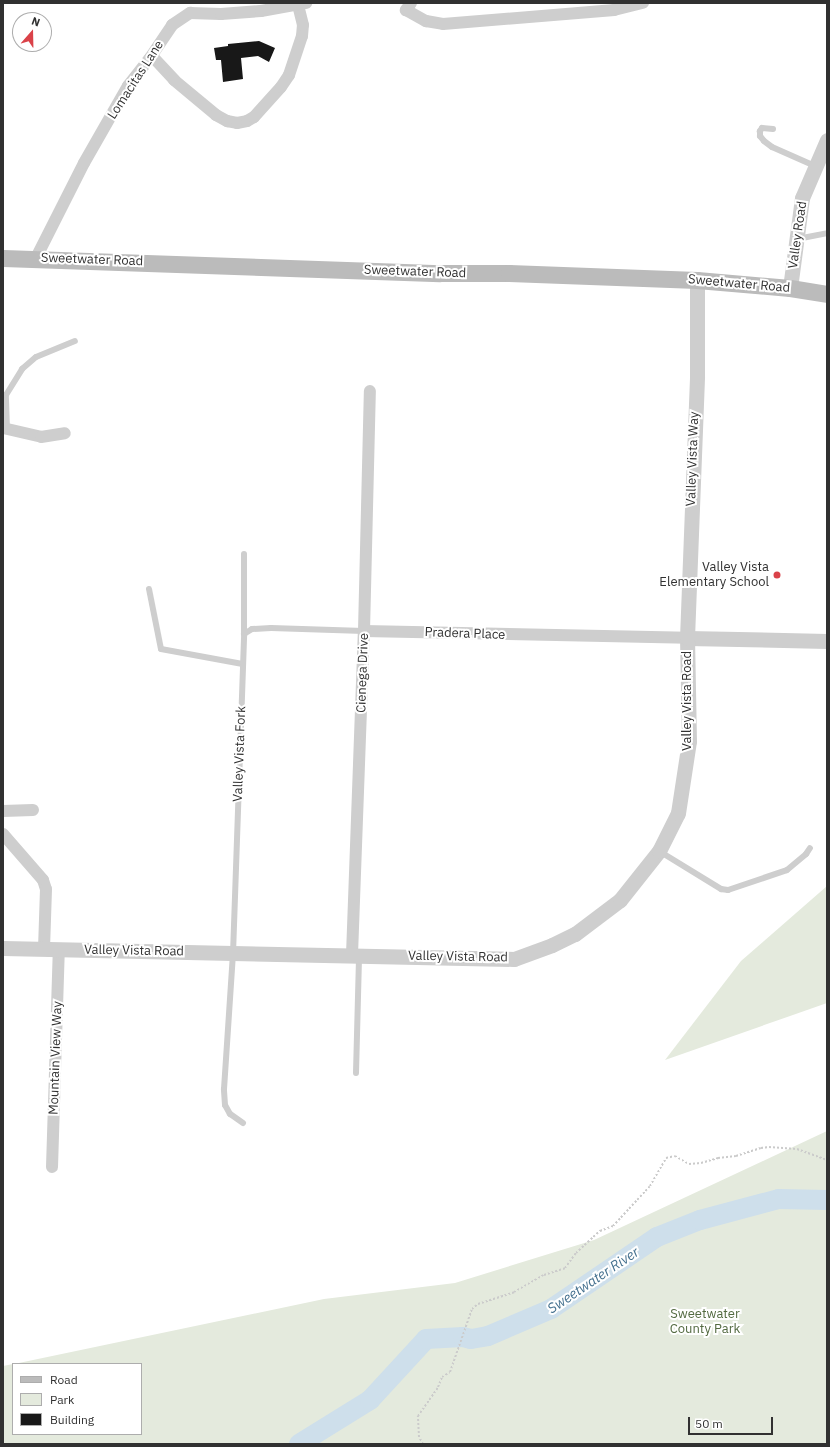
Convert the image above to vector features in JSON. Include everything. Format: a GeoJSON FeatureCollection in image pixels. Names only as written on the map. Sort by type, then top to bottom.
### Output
{"type":"FeatureCollection","features":[{"type":"Feature","properties":{"kind":"main road","name":"Sweetwater Road"},"geometry":{"type":"LineString","coordinates":[[3,258],[36,258],[440,274],[509,273],[697,280],[790,288],[827,294]]}},
{"type":"Feature","properties":{"kind":"street"},"geometry":{"type":"LineString","coordinates":[[411,3],[406,10],[426,21],[443,24],[614,10],[643,3]]}},
{"type":"Feature","properties":{"kind":"street"},"geometry":{"type":"LineString","coordinates":[[152,56],[174,80],[216,115],[227,121],[237,123],[247,122],[254,117],[281,87],[289,75],[302,36],[304,25],[302,4]]}},
{"type":"Feature","properties":{"kind":"street","name":"Lomacitas Lane"},"geometry":{"type":"LineString","coordinates":[[36,258],[84,164],[128,86],[152,56],[172,25],[190,13],[221,14],[260,11],[302,4]]}},
{"type":"Feature","properties":{"kind":"street","name":"Valley Road"},"geometry":{"type":"LineString","coordinates":[[790,288],[802,198],[827,140]]}},
{"type":"Feature","properties":{"kind":"street","name":"Valley Vista Way"},"geometry":{"type":"LineString","coordinates":[[687,638],[697,376],[697,280]]}},
{"type":"Feature","properties":{"kind":"street","name":"Cienega Drive"},"geometry":{"type":"LineString","coordinates":[[355,955],[370,391]]}},
{"type":"Feature","properties":{"kind":"street"},"geometry":{"type":"LineString","coordinates":[[5,428],[42,437],[65,433]]}},
{"type":"Feature","properties":{"kind":"street","name":"Pradera Place"},"geometry":{"type":"LineString","coordinates":[[364,631],[687,638]]}},
{"type":"Feature","properties":{"kind":"street","name":"Valley Vista Road"},"geometry":{"type":"LineString","coordinates":[[3,948],[514,959],[552,945],[575,934],[620,900],[659,851],[678,813],[689,741],[687,638],[827,641]]}},
{"type":"Feature","properties":{"kind":"street"},"geometry":{"type":"LineString","coordinates":[[3,811],[33,810]]}},
{"type":"Feature","properties":{"kind":"street"},"geometry":{"type":"LineString","coordinates":[[3,834],[42,880],[46,889],[44,949]]}},
{"type":"Feature","properties":{"kind":"street","name":"Mountain View Way"},"geometry":{"type":"LineString","coordinates":[[52,1167],[59,950]]}},
{"type":"Feature","properties":{"kind":"lane"},"geometry":{"type":"LineString","coordinates":[[773,128],[762,128],[760,131],[760,136],[764,142],[815,166]]}},
{"type":"Feature","properties":{"kind":"lane"},"geometry":{"type":"LineString","coordinates":[[797,239],[827,233]]}},
{"type":"Feature","properties":{"kind":"lane"},"geometry":{"type":"LineString","coordinates":[[5,428],[6,396],[22,369],[36,357],[75,340]]}},
{"type":"Feature","properties":{"kind":"lane","name":"Valley Vista Fork"},"geometry":{"type":"LineString","coordinates":[[243,1123],[230,1114],[225,1105],[224,1089],[233,954],[244,634],[244,554]]}},
{"type":"Feature","properties":{"kind":"lane"},"geometry":{"type":"LineString","coordinates":[[149,589],[161,649],[243,664]]}},
{"type":"Feature","properties":{"kind":"lane","name":"Pradera Place"},"geometry":{"type":"LineString","coordinates":[[244,634],[252,629],[271,628],[364,631]]}},
{"type":"Feature","properties":{"kind":"lane"},"geometry":{"type":"LineString","coordinates":[[659,851],[721,889],[728,890],[787,870],[806,854],[810,848]]}},
{"type":"Feature","properties":{"kind":"lane"},"geometry":{"type":"LineString","coordinates":[[355,955],[356,1073]]}},
{"type":"Feature","properties":{"kind":"path"},"geometry":{"type":"LineString","coordinates":[[423,1444],[418,1437],[418,1416],[438,1387],[442,1377],[450,1372],[472,1309],[478,1304],[514,1292],[544,1275],[565,1268],[576,1252],[600,1231],[613,1226],[650,1186],[666,1158],[675,1156],[689,1164],[701,1163],[718,1158],[736,1156],[769,1147],[797,1150],[827,1160]]}},
{"type":"Feature","properties":{"kind":"green space"},"geometry":{"type":"Polygon","coordinates":[[[827,886],[827,1003],[665,1060],[741,961],[827,886]]]}},
{"type":"Feature","properties":{"kind":"green space","name":"Sweetwater County Park"},"geometry":{"type":"Polygon","coordinates":[[[827,1131],[827,1444],[3,1444],[3,1366],[12,1364],[12,1435],[142,1435],[142,1363],[19,1363],[324,1299],[455,1283],[594,1240],[827,1131]]]}},
{"type":"Feature","properties":{"kind":"building"},"geometry":{"type":"Polygon","coordinates":[[[259,41],[275,48],[269,62],[258,56],[241,58],[243,79],[223,82],[221,60],[216,60],[214,48],[228,46],[228,44],[259,41]]]}},
{"type":"Feature","properties":{"kind":"waterway","name":"Sweetwater River"},"geometry":{"type":"LineString","coordinates":[[299,1444],[370,1400],[426,1339],[463,1337],[471,1339],[488,1336],[551,1309],[657,1237],[700,1220],[779,1199],[827,1200]]}},
{"type":"Feature","properties":{"kind":"place","name":"Valley Vista Elementary School"},"geometry":{"type":"Point","coordinates":[777,575]}}]}
